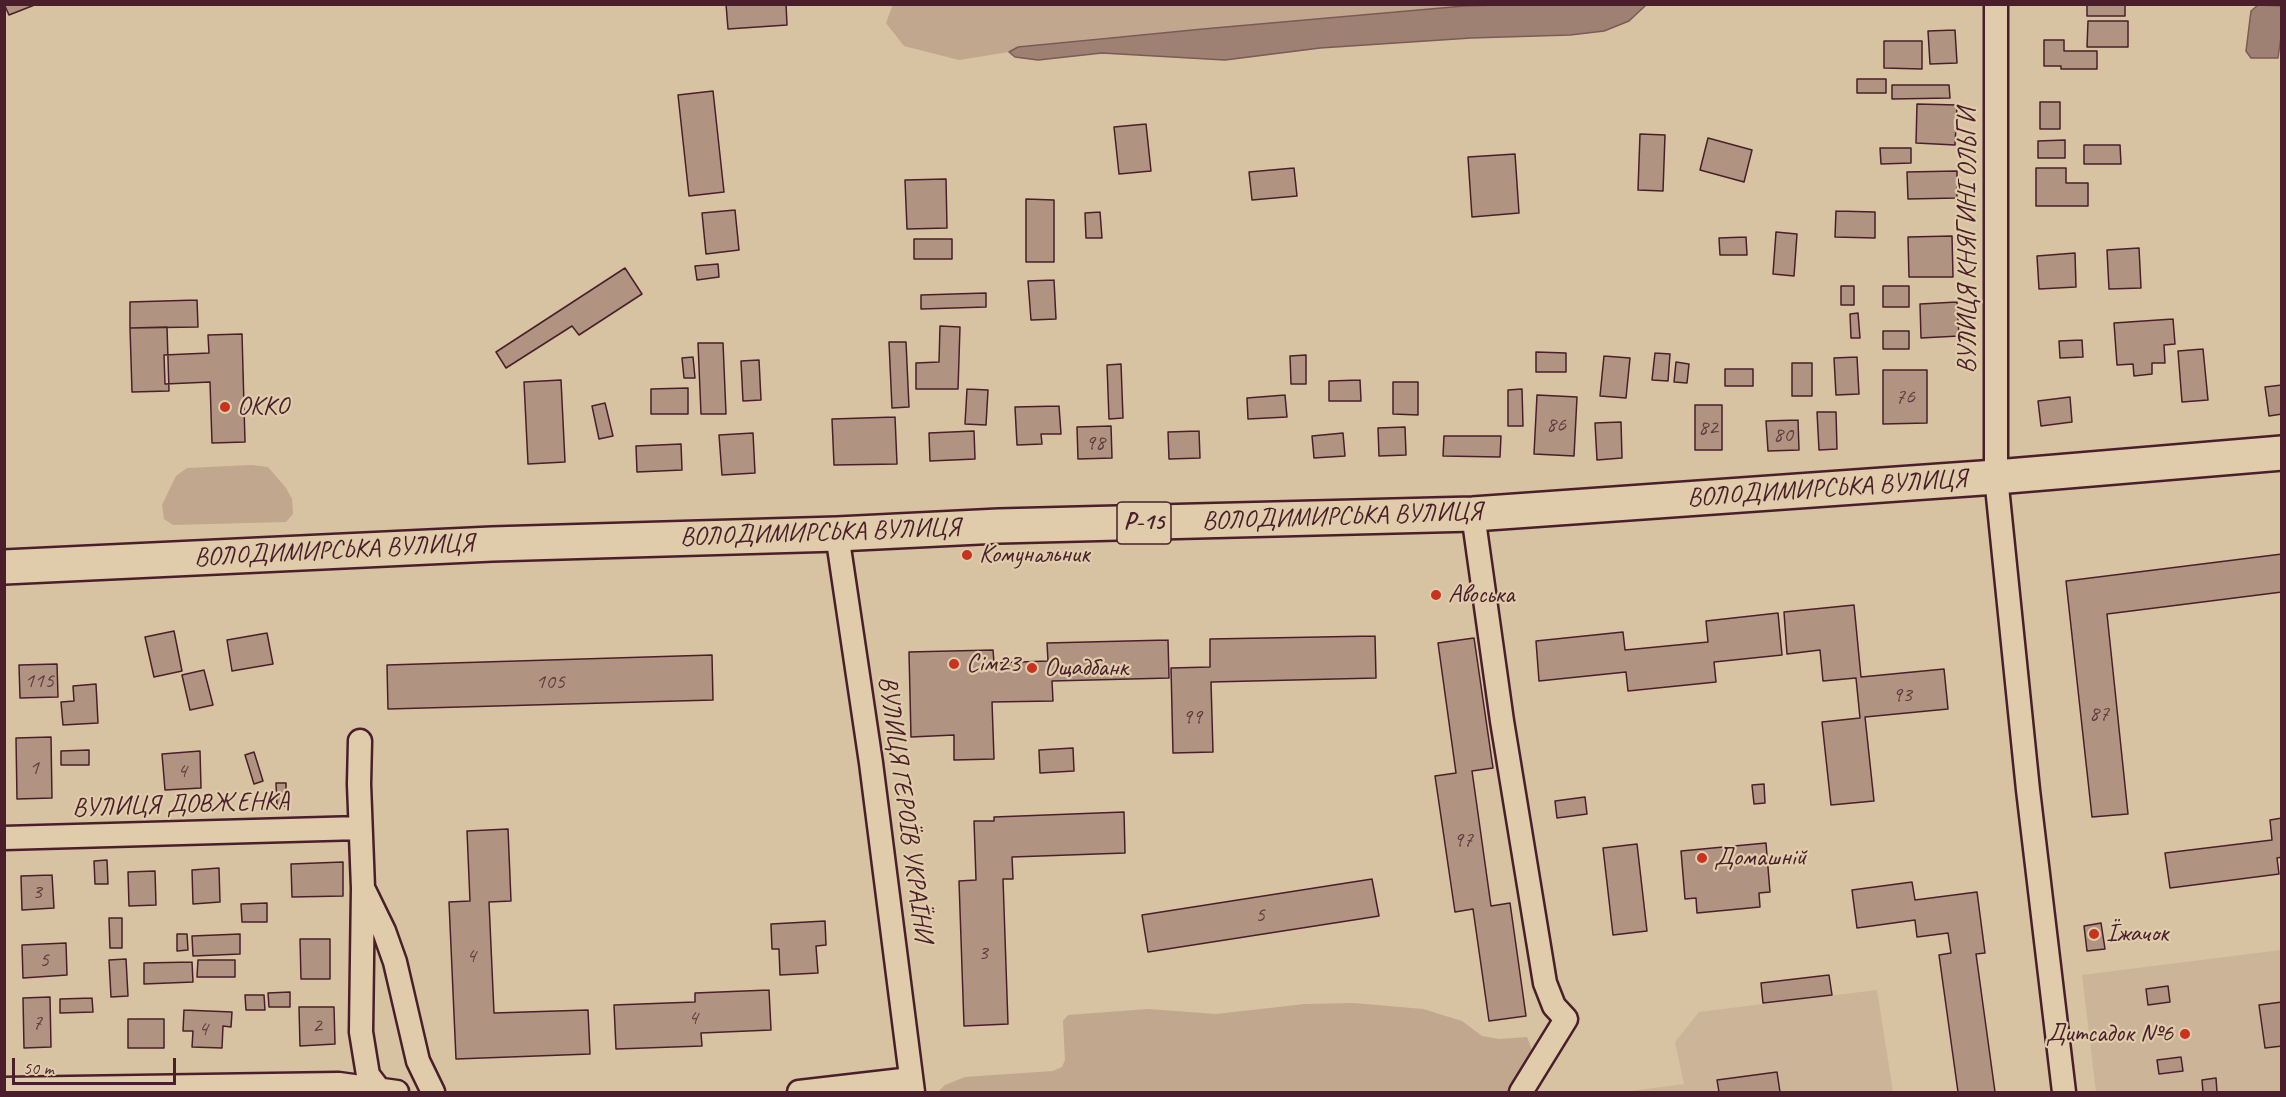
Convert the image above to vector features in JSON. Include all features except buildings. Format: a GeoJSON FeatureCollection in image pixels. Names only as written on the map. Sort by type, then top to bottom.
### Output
{"type":"FeatureCollection","features":[{"type":"Feature","properties":{"kind":"main road","name":"ВОЛОДИМИРСЬКА ВУЛИЦЯ"},"geometry":{"type":"LineString","coordinates":[[4,567],[492,544],[837,534],[999,526],[1473,514],[1996,477],[2282,453]]}},
{"type":"Feature","properties":{"kind":"street","name":"ВУЛИЦЯ КНЯГИНІ ОЛЬГИ"},"geometry":{"type":"LineString","coordinates":[[1996,4],[1996,477],[2028,789],[2064,1092]]}},
{"type":"Feature","properties":{"kind":"street"},"geometry":{"type":"LineString","coordinates":[[1473,514],[1502,721],[1545,983],[1554,1006],[1566,1019],[1521,1092]]}},
{"type":"Feature","properties":{"kind":"street","name":"ВУЛИЦЯ ГЕРОЇВ УКРАЇНИ"},"geometry":{"type":"LineString","coordinates":[[837,534],[871,763],[912,1085]]}},
{"type":"Feature","properties":{"kind":"street"},"geometry":{"type":"LineString","coordinates":[[360,741],[363,888],[361,1032],[369,1075],[387,1090]]}},
{"type":"Feature","properties":{"kind":"street","name":"ВУЛИЦЯ ДОВЖЕНКА"},"geometry":{"type":"LineString","coordinates":[[4,838],[360,828]]}},
{"type":"Feature","properties":{"kind":"street"},"geometry":{"type":"LineString","coordinates":[[363,888],[384,931],[395,962],[418,1061],[433,1092]]}},
{"type":"Feature","properties":{"kind":"street"},"geometry":{"type":"LineString","coordinates":[[4,1089],[339,1084],[387,1090]]}},
{"type":"Feature","properties":{"kind":"street"},"geometry":{"type":"LineString","coordinates":[[799,1092],[912,1085]]}},
{"type":"Feature","properties":{"kind":"shaded area"},"geometry":{"type":"Polygon","coordinates":[[[893,4],[1530,5],[1464,6],[1100,38],[1018,47],[1009,52],[959,60],[904,46],[886,23],[893,4]]]}},
{"type":"Feature","properties":{"kind":"shaded area"},"geometry":{"type":"Polygon","coordinates":[[[1644,4],[1645,6],[1629,21],[1604,31],[1570,35],[1471,38],[1320,48],[1225,60],[1102,53],[1038,60],[1015,57],[1009,52],[1018,47],[1203,29],[1464,6],[1644,4]]]}},
{"type":"Feature","properties":{"kind":"shaded area"},"geometry":{"type":"Polygon","coordinates":[[[2258,5],[2281,6],[2278,58],[2251,58],[2246,51],[2251,11],[2258,5]]]}},
{"type":"Feature","properties":{"kind":"shaded area"},"geometry":{"type":"Polygon","coordinates":[[[252,465],[268,467],[286,488],[292,499],[293,514],[286,522],[173,525],[164,519],[162,505],[176,476],[187,468],[252,465]]]}},
{"type":"Feature","properties":{"kind":"shaded area","name":"Дитсадок №6"},"geometry":{"type":"Polygon","coordinates":[[[2281,950],[2281,1092],[2096,1092],[2082,975],[2281,950]]]}},
{"type":"Feature","properties":{"kind":"shaded area"},"geometry":{"type":"Polygon","coordinates":[[[1877,990],[1893,1092],[1624,1092],[1684,1084],[1675,1042],[1699,1012],[1877,990]]]}},
{"type":"Feature","properties":{"kind":"shaded area"},"geometry":{"type":"Polygon","coordinates":[[[1354,1003],[1423,1009],[1462,1021],[1482,1036],[1499,1039],[1527,1037],[1533,1053],[1507,1092],[938,1092],[945,1085],[965,1077],[1053,1071],[1062,1067],[1065,1060],[1063,1021],[1068,1015],[1148,1009],[1216,1014],[1305,1004],[1354,1003]]]}},
{"type":"Feature","properties":{"kind":"place","name":"ОККО"},"geometry":{"type":"Point","coordinates":[225,407]}},
{"type":"Feature","properties":{"kind":"place","name":"Комунальник"},"geometry":{"type":"Point","coordinates":[967,555]}},
{"type":"Feature","properties":{"kind":"place","name":"Авоська"},"geometry":{"type":"Point","coordinates":[1436,595]}},
{"type":"Feature","properties":{"kind":"place","name":"Сім23"},"geometry":{"type":"Point","coordinates":[954,664]}},
{"type":"Feature","properties":{"kind":"place","name":"Ощадбанк"},"geometry":{"type":"Point","coordinates":[1032,668]}},
{"type":"Feature","properties":{"kind":"place","name":"Домашній"},"geometry":{"type":"Point","coordinates":[1702,858]}},
{"type":"Feature","properties":{"kind":"place","name":"Їжачок"},"geometry":{"type":"Point","coordinates":[2094,934]}},
{"type":"Feature","properties":{"kind":"place","name":"Дитсадок №6"},"geometry":{"type":"Point","coordinates":[2185,1034]}}]}
